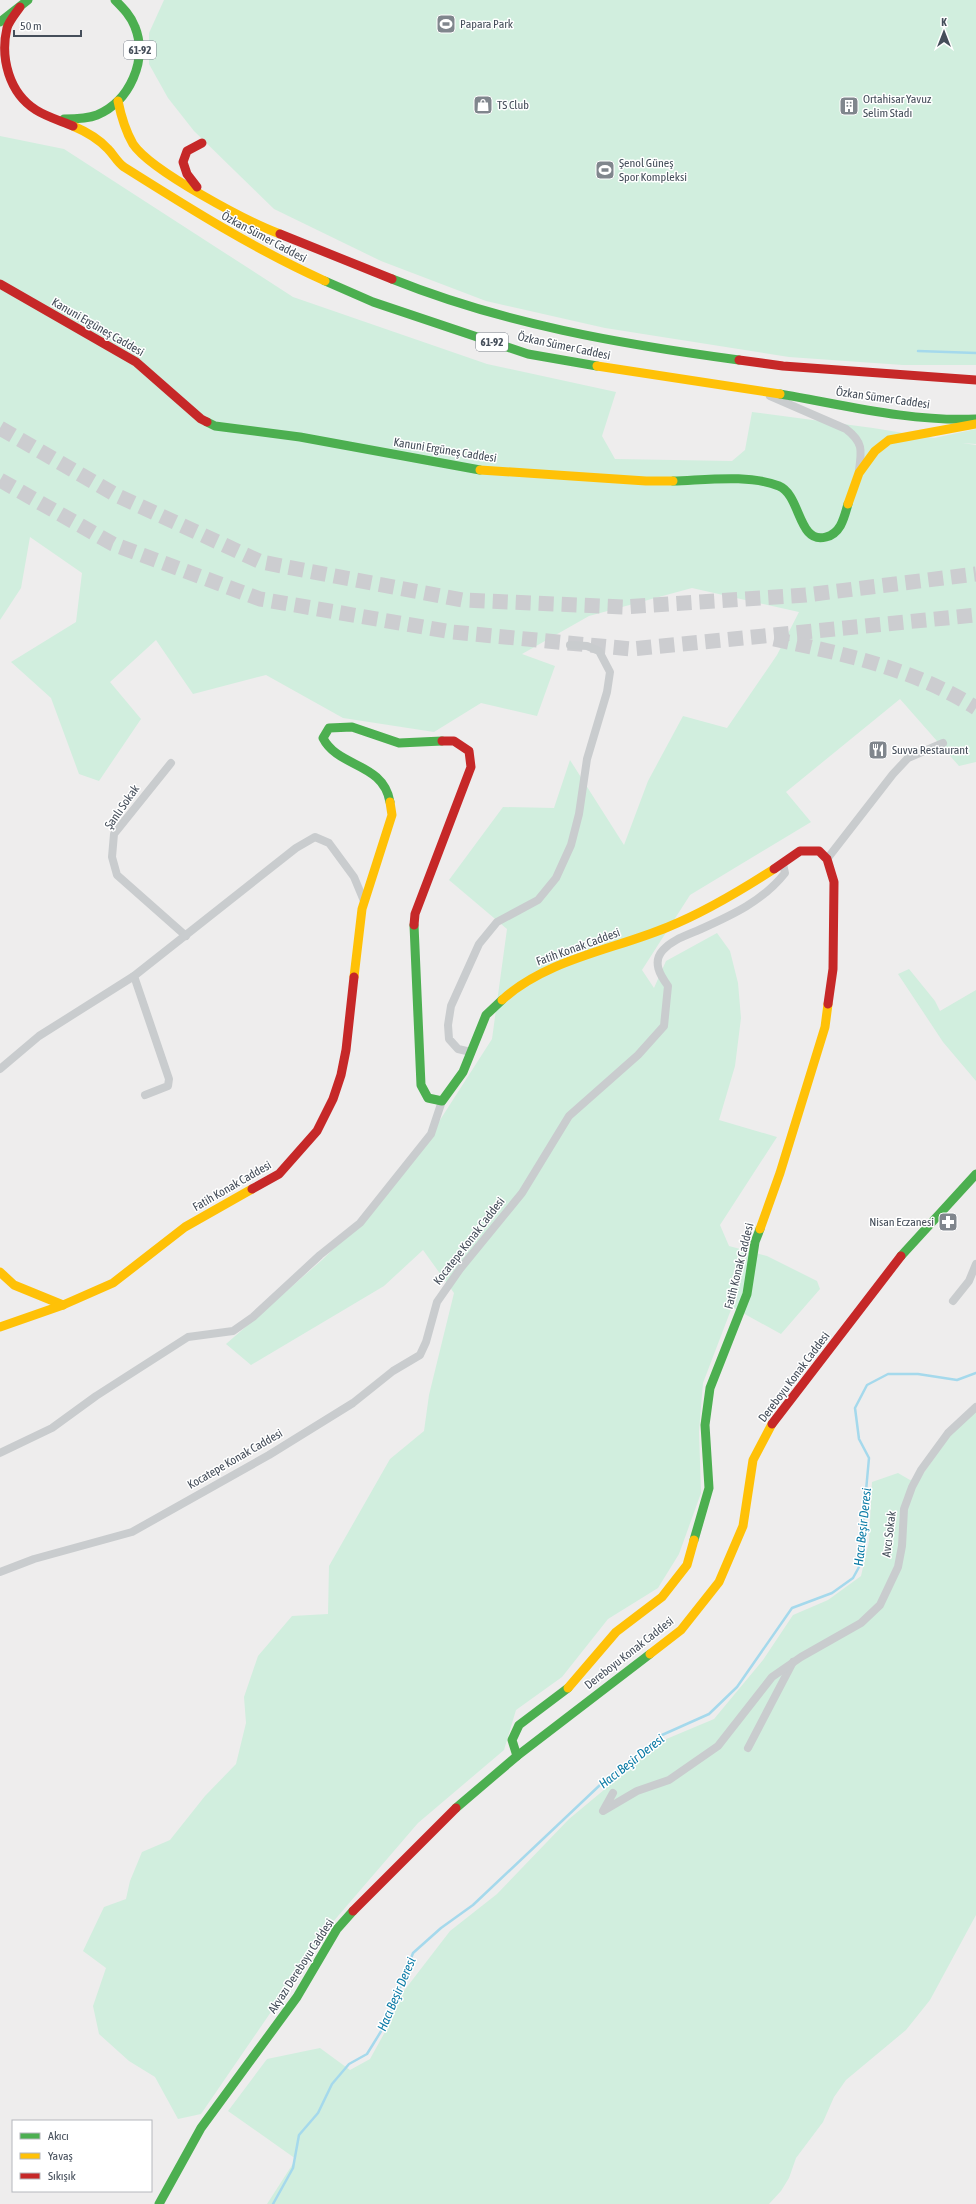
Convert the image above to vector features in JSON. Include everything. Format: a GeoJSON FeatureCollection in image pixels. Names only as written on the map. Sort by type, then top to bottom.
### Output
{"type":"FeatureCollection","features":[{"type":"Feature","properties":{"kind":"main road","name":"Özkan Sümer Caddesi"},"geometry":{"type":"LineString","coordinates":[[0,22],[28,0]]}},
{"type":"Feature","properties":{"kind":"main road","name":"Özkan Sümer Caddesi"},"geometry":{"type":"LineString","coordinates":[[58,118],[80,119],[101,113],[118,101],[134,78],[139,64],[139,43],[133,22],[121,5],[115,0]]}},
{"type":"Feature","properties":{"kind":"main road","name":"Özkan Sümer Caddesi"},"geometry":{"type":"LineString","coordinates":[[20,7],[8,28],[3,51],[3,72],[18,95],[36,110],[58,118],[90,133],[108,149],[120,164],[214,224],[292,266],[373,302],[528,354],[659,377],[752,389],[875,410],[951,420],[976,419]]}},
{"type":"Feature","properties":{"kind":"main road","name":"Özkan Sümer Caddesi"},"geometry":{"type":"LineString","coordinates":[[118,101],[124,124],[134,145],[155,164],[203,195],[254,224],[437,297],[533,325],[664,350],[783,366],[976,380]]}},
{"type":"Feature","properties":{"kind":"main road"},"geometry":{"type":"LineString","coordinates":[[202,142],[191,146],[184,156],[182,163],[187,176],[203,195]]}},
{"type":"Feature","properties":{"kind":"main road","name":"Kanuni Ergüneş Caddesi"},"geometry":{"type":"LineString","coordinates":[[0,284],[136,362],[201,419],[215,426],[300,437],[473,470],[646,481],[759,480],[781,487],[797,508],[805,529],[813,537],[820,539],[834,535],[841,526],[859,473],[875,451],[889,440],[976,424]]}},
{"type":"Feature","properties":{"kind":"main road","name":"Fatih Konak Caddesi"},"geometry":{"type":"LineString","coordinates":[[0,1327],[64,1305],[113,1283],[185,1227],[279,1174],[317,1130],[333,1099],[341,1075],[346,1050],[364,901],[392,815],[388,791],[376,775],[328,748],[323,738],[329,728],[352,727],[399,743],[454,741],[469,751],[471,767],[415,914],[413,936],[421,1084],[428,1098],[442,1101],[463,1072],[486,1015],[513,990],[540,973],[668,927],[733,895],[783,864],[800,851],[819,851],[827,859],[834,882],[833,969],[825,1028],[780,1173],[755,1242],[747,1294],[710,1388],[705,1425],[709,1488],[687,1565],[662,1597],[616,1632],[572,1685],[519,1725],[512,1740],[517,1756]]}},
{"type":"Feature","properties":{"kind":"main road","name":"Dereboyu Konak Caddesi"},"geometry":{"type":"LineString","coordinates":[[517,1756],[681,1630],[719,1582],[743,1526],[753,1460],[771,1425],[902,1255],[976,1174]]}},
{"type":"Feature","properties":{"kind":"main road"},"geometry":{"type":"LineString","coordinates":[[0,1272],[14,1285],[64,1305]]}},
{"type":"Feature","properties":{"kind":"main road","name":"Akyazı Dereboyu Caddesi"},"geometry":{"type":"LineString","coordinates":[[160,2204],[201,2128],[297,1997],[337,1929],[368,1895],[459,1805],[517,1756]]}},
{"type":"Feature","properties":{"kind":"street"},"geometry":{"type":"LineString","coordinates":[[752,389],[846,429],[857,437],[862,452],[859,473]]}},
{"type":"Feature","properties":{"kind":"street"},"geometry":{"type":"LineString","coordinates":[[471,1052],[458,1049],[449,1039],[448,1025],[451,1006],[479,944],[497,922],[538,900],[556,878],[571,845],[579,814],[587,759],[607,692],[610,672],[599,651],[587,646],[570,645]]}},
{"type":"Feature","properties":{"kind":"street"},"geometry":{"type":"LineString","coordinates":[[827,859],[893,774],[908,758],[943,744]]}},
{"type":"Feature","properties":{"kind":"street","name":"Şanlı Sokak"},"geometry":{"type":"LineString","coordinates":[[171,763],[114,834],[112,858],[117,875],[186,936]]}},
{"type":"Feature","properties":{"kind":"street"},"geometry":{"type":"LineString","coordinates":[[0,1069],[39,1036],[134,976],[296,848],[315,837],[329,843],[354,877],[364,901]]}},
{"type":"Feature","properties":{"kind":"street","name":"Kocatepe Konak Caddesi"},"geometry":{"type":"LineString","coordinates":[[0,1572],[34,1559],[132,1532],[269,1454],[346,1407],[393,1371],[420,1355],[426,1342],[437,1302],[460,1269],[522,1192],[569,1116],[638,1056],[664,1026],[668,986],[660,975],[657,964],[662,950],[676,940],[730,916],[758,900],[785,873],[783,864]]}},
{"type":"Feature","properties":{"kind":"street"},"geometry":{"type":"LineString","coordinates":[[134,976],[169,1079],[168,1086],[145,1096]]}},
{"type":"Feature","properties":{"kind":"street"},"geometry":{"type":"LineString","coordinates":[[0,1453],[52,1428],[96,1396],[188,1337],[233,1331],[253,1317],[320,1255],[360,1223],[430,1134],[442,1101]]}},
{"type":"Feature","properties":{"kind":"street"},"geometry":{"type":"LineString","coordinates":[[953,1301],[969,1281],[976,1264]]}},
{"type":"Feature","properties":{"kind":"street","name":"Avcı Sokak"},"geometry":{"type":"LineString","coordinates":[[613,1793],[603,1811],[637,1791],[669,1780],[718,1746],[772,1677],[793,1662],[861,1623],[880,1605],[898,1567],[902,1546],[904,1509],[912,1487],[921,1470],[948,1433],[976,1407]]}},
{"type":"Feature","properties":{"kind":"street"},"geometry":{"type":"LineString","coordinates":[[748,1748],[793,1662]]}},
{"type":"Feature","properties":{"kind":"green space","name":"Şenol Güneş Spor Kompleksi"},"geometry":{"type":"Polygon","coordinates":[[[164,0],[976,0],[976,365],[903,365],[789,357],[605,328],[486,301],[381,261],[274,209],[194,131],[168,98],[149,64],[149,33],[164,0]]]}},
{"type":"Feature","properties":{"kind":"green space"},"geometry":{"type":"Polygon","coordinates":[[[0,136],[64,149],[293,297],[487,364],[616,392],[602,436],[615,459],[732,461],[745,450],[752,412],[873,428],[934,438],[976,429],[976,444],[962,443],[976,445],[976,762],[959,766],[900,699],[786,792],[811,822],[690,895],[642,970],[654,988],[666,961],[717,933],[730,951],[738,983],[741,1018],[735,1066],[719,1120],[777,1137],[720,1225],[729,1246],[767,1256],[817,1281],[820,1289],[781,1334],[732,1307],[703,1383],[699,1431],[701,1493],[679,1554],[658,1588],[608,1619],[562,1677],[516,1710],[504,1750],[418,1823],[332,1923],[201,2114],[178,2119],[155,2077],[129,2061],[99,2034],[93,2006],[106,1968],[83,1951],[104,1907],[126,1899],[130,1881],[142,1852],[170,1840],[205,1796],[236,1764],[246,1723],[244,1697],[258,1656],[292,1616],[328,1614],[329,1566],[390,1459],[424,1431],[429,1395],[454,1293],[423,1250],[384,1286],[251,1365],[226,1344],[322,1260],[360,1223],[431,1134],[492,1039],[507,929],[449,880],[503,807],[554,808],[570,760],[624,845],[648,781],[683,716],[727,728],[777,655],[799,612],[692,588],[589,616],[522,654],[555,666],[537,716],[481,703],[434,732],[343,718],[266,675],[193,694],[156,640],[110,682],[141,719],[99,781],[79,774],[51,698],[11,662],[76,622],[82,573],[30,537],[21,588],[0,620],[0,136]]]}},
{"type":"Feature","properties":{"kind":"green space"},"geometry":{"type":"Polygon","coordinates":[[[909,969],[935,1001],[940,1011],[976,990],[976,1081],[943,1042],[898,974],[909,969]]]}},
{"type":"Feature","properties":{"kind":"green space"},"geometry":{"type":"Polygon","coordinates":[[[976,1411],[976,1915],[930,2000],[906,2030],[846,2080],[834,2097],[823,2122],[796,2158],[789,2178],[781,2191],[769,2204],[267,2204],[296,2159],[228,2111],[267,2059],[320,2048],[350,2070],[370,2059],[391,2021],[400,1996],[450,1931],[497,1894],[569,1819],[664,1740],[714,1719],[763,1660],[793,1615],[828,1600],[861,1576],[869,1541],[872,1482],[898,1473],[910,1480],[920,1478],[952,1433],[976,1411]]]}},
{"type":"Feature","properties":{"kind":"waterway"},"geometry":{"type":"LineString","coordinates":[[918,351],[976,353]]}},
{"type":"Feature","properties":{"kind":"waterway","name":"Hacı Beşir Deresi"},"geometry":{"type":"LineString","coordinates":[[273,2204],[293,2168],[299,2135],[318,2113],[332,2084],[349,2064],[367,2054],[388,2020],[413,1953],[441,1928],[473,1905],[600,1785],[662,1735],[709,1714],[737,1687],[792,1608],[832,1593],[853,1578],[859,1567],[869,1458],[859,1439],[855,1408],[867,1385],[888,1374],[918,1374],[957,1380],[976,1373]]}},
{"type":"Feature","properties":{"kind":"tunnel"},"geometry":{"type":"LineString","coordinates":[[0,428],[116,495],[261,562],[462,600],[624,607],[806,595],[976,574]]}},
{"type":"Feature","properties":{"kind":"tunnel"},"geometry":{"type":"LineString","coordinates":[[0,480],[113,544],[260,599],[452,632],[632,649],[976,615]]}},
{"type":"Feature","properties":{"kind":"tunnel"},"geometry":{"type":"LineString","coordinates":[[774,639],[878,664],[929,683],[953,694],[976,708]]}},
{"type":"Feature","properties":{"kind":"traffic: fast"},"geometry":{"type":"LineString","coordinates":[[0,22],[28,0]]}},
{"type":"Feature","properties":{"kind":"traffic: fast"},"geometry":{"type":"LineString","coordinates":[[64,119],[89,117],[109,109],[127,90],[133,78],[139,53],[138,40],[135,27],[131,19],[115,0]]}},
{"type":"Feature","properties":{"kind":"traffic: fast"},"geometry":{"type":"LineString","coordinates":[[392,279],[434,295],[520,320],[606,339],[739,360]]}},
{"type":"Feature","properties":{"kind":"traffic: fast"},"geometry":{"type":"LineString","coordinates":[[325,281],[373,302],[528,354],[597,366]]}},
{"type":"Feature","properties":{"kind":"traffic: fast"},"geometry":{"type":"LineString","coordinates":[[780,394],[878,412],[927,418],[976,419]]}},
{"type":"Feature","properties":{"kind":"traffic: fast"},"geometry":{"type":"LineString","coordinates":[[207,422],[215,426],[300,437],[480,470]]}},
{"type":"Feature","properties":{"kind":"traffic: fast"},"geometry":{"type":"LineString","coordinates":[[673,481],[741,479],[767,482],[779,486],[786,491],[792,499],[805,527],[810,534],[817,537],[826,537],[835,532],[841,524],[848,504]]}},
{"type":"Feature","properties":{"kind":"traffic: fast"},"geometry":{"type":"LineString","coordinates":[[390,802],[386,789],[379,779],[330,748],[323,738],[329,728],[352,727],[399,743],[442,741]]}},
{"type":"Feature","properties":{"kind":"traffic: fast"},"geometry":{"type":"LineString","coordinates":[[414,925],[421,1085],[428,1098],[442,1101],[463,1072],[486,1015],[502,1000]]}},
{"type":"Feature","properties":{"kind":"traffic: fast"},"geometry":{"type":"LineString","coordinates":[[901,1256],[976,1174]]}},
{"type":"Feature","properties":{"kind":"traffic: fast"},"geometry":{"type":"LineString","coordinates":[[694,1540],[709,1488],[705,1425],[710,1388],[747,1294],[755,1242],[760,1229]]}},
{"type":"Feature","properties":{"kind":"traffic: fast"},"geometry":{"type":"LineString","coordinates":[[456,1808],[517,1756],[650,1654]]}},
{"type":"Feature","properties":{"kind":"traffic: fast"},"geometry":{"type":"LineString","coordinates":[[517,1756],[512,1740],[519,1725],[568,1688]]}},
{"type":"Feature","properties":{"kind":"traffic: fast"},"geometry":{"type":"LineString","coordinates":[[159,2204],[201,2128],[297,1997],[337,1929],[353,1911]]}},
{"type":"Feature","properties":{"kind":"traffic: slow"},"geometry":{"type":"LineString","coordinates":[[118,101],[122,118],[133,144],[143,155],[159,168],[201,195],[246,219],[280,234]]}},
{"type":"Feature","properties":{"kind":"traffic: slow"},"geometry":{"type":"LineString","coordinates":[[73,126],[96,138],[124,167],[173,198],[247,242],[325,281]]}},
{"type":"Feature","properties":{"kind":"traffic: slow"},"geometry":{"type":"LineString","coordinates":[[597,366],[780,394]]}},
{"type":"Feature","properties":{"kind":"traffic: slow"},"geometry":{"type":"LineString","coordinates":[[848,504],[859,473],[875,451],[889,440],[976,424]]}},
{"type":"Feature","properties":{"kind":"traffic: slow"},"geometry":{"type":"LineString","coordinates":[[480,470],[646,481],[673,481]]}},
{"type":"Feature","properties":{"kind":"traffic: slow"},"geometry":{"type":"LineString","coordinates":[[354,977],[362,909],[392,815],[390,802]]}},
{"type":"Feature","properties":{"kind":"traffic: slow"},"geometry":{"type":"LineString","coordinates":[[502,1000],[520,986],[560,965],[647,935],[695,915],[774,869]]}},
{"type":"Feature","properties":{"kind":"traffic: slow"},"geometry":{"type":"LineString","coordinates":[[760,1229],[780,1173],[825,1027],[828,1004]]}},
{"type":"Feature","properties":{"kind":"traffic: slow"},"geometry":{"type":"LineString","coordinates":[[0,1327],[63,1305],[113,1283],[185,1227],[252,1189]]}},
{"type":"Feature","properties":{"kind":"traffic: slow"},"geometry":{"type":"LineString","coordinates":[[0,1272],[14,1285],[63,1305]]}},
{"type":"Feature","properties":{"kind":"traffic: slow"},"geometry":{"type":"LineString","coordinates":[[650,1654],[681,1630],[719,1582],[743,1526],[753,1460],[772,1424]]}},
{"type":"Feature","properties":{"kind":"traffic: slow"},"geometry":{"type":"LineString","coordinates":[[568,1688],[616,1632],[662,1597],[687,1565],[694,1540]]}},
{"type":"Feature","properties":{"kind":"traffic: jam"},"geometry":{"type":"LineString","coordinates":[[20,7],[8,25],[5,39],[6,63],[13,84],[19,94],[36,110],[49,117],[73,126]]}},
{"type":"Feature","properties":{"kind":"traffic: jam"},"geometry":{"type":"LineString","coordinates":[[197,187],[187,174],[183,162],[187,151],[202,143]]}},
{"type":"Feature","properties":{"kind":"traffic: jam"},"geometry":{"type":"LineString","coordinates":[[280,234],[392,279]]}},
{"type":"Feature","properties":{"kind":"traffic: jam"},"geometry":{"type":"LineString","coordinates":[[0,284],[136,362],[201,419],[207,422]]}},
{"type":"Feature","properties":{"kind":"traffic: jam"},"geometry":{"type":"LineString","coordinates":[[739,360],[783,366],[976,380]]}},
{"type":"Feature","properties":{"kind":"traffic: jam"},"geometry":{"type":"LineString","coordinates":[[414,925],[415,914],[471,767],[469,751],[454,741],[442,741]]}},
{"type":"Feature","properties":{"kind":"traffic: jam"},"geometry":{"type":"LineString","coordinates":[[774,869],[800,851],[819,851],[827,859],[834,882],[833,969],[828,1004]]}},
{"type":"Feature","properties":{"kind":"traffic: jam"},"geometry":{"type":"LineString","coordinates":[[252,1189],[279,1174],[317,1131],[333,1099],[341,1075],[346,1050],[354,977]]}},
{"type":"Feature","properties":{"kind":"traffic: jam"},"geometry":{"type":"LineString","coordinates":[[772,1424],[901,1256]]}},
{"type":"Feature","properties":{"kind":"traffic: jam"},"geometry":{"type":"LineString","coordinates":[[353,1911],[456,1808]]}},
{"type":"Feature","properties":{"kind":"place","name":"Papara Park"},"geometry":{"type":"Point","coordinates":[446,24]}},
{"type":"Feature","properties":{"kind":"place","name":"TS Club"},"geometry":{"type":"Point","coordinates":[483,105]}},
{"type":"Feature","properties":{"kind":"place","name":"Ortahisar Yavuz Selim Stadı"},"geometry":{"type":"Point","coordinates":[849,106]}},
{"type":"Feature","properties":{"kind":"place","name":"Şenol Güneş Spor Kompleksi"},"geometry":{"type":"Point","coordinates":[605,170]}},
{"type":"Feature","properties":{"kind":"place","name":"Suvva Restaurant"},"geometry":{"type":"Point","coordinates":[878,750]}},
{"type":"Feature","properties":{"kind":"place","name":"Nisan Eczanesi"},"geometry":{"type":"Point","coordinates":[948,1222]}}]}
